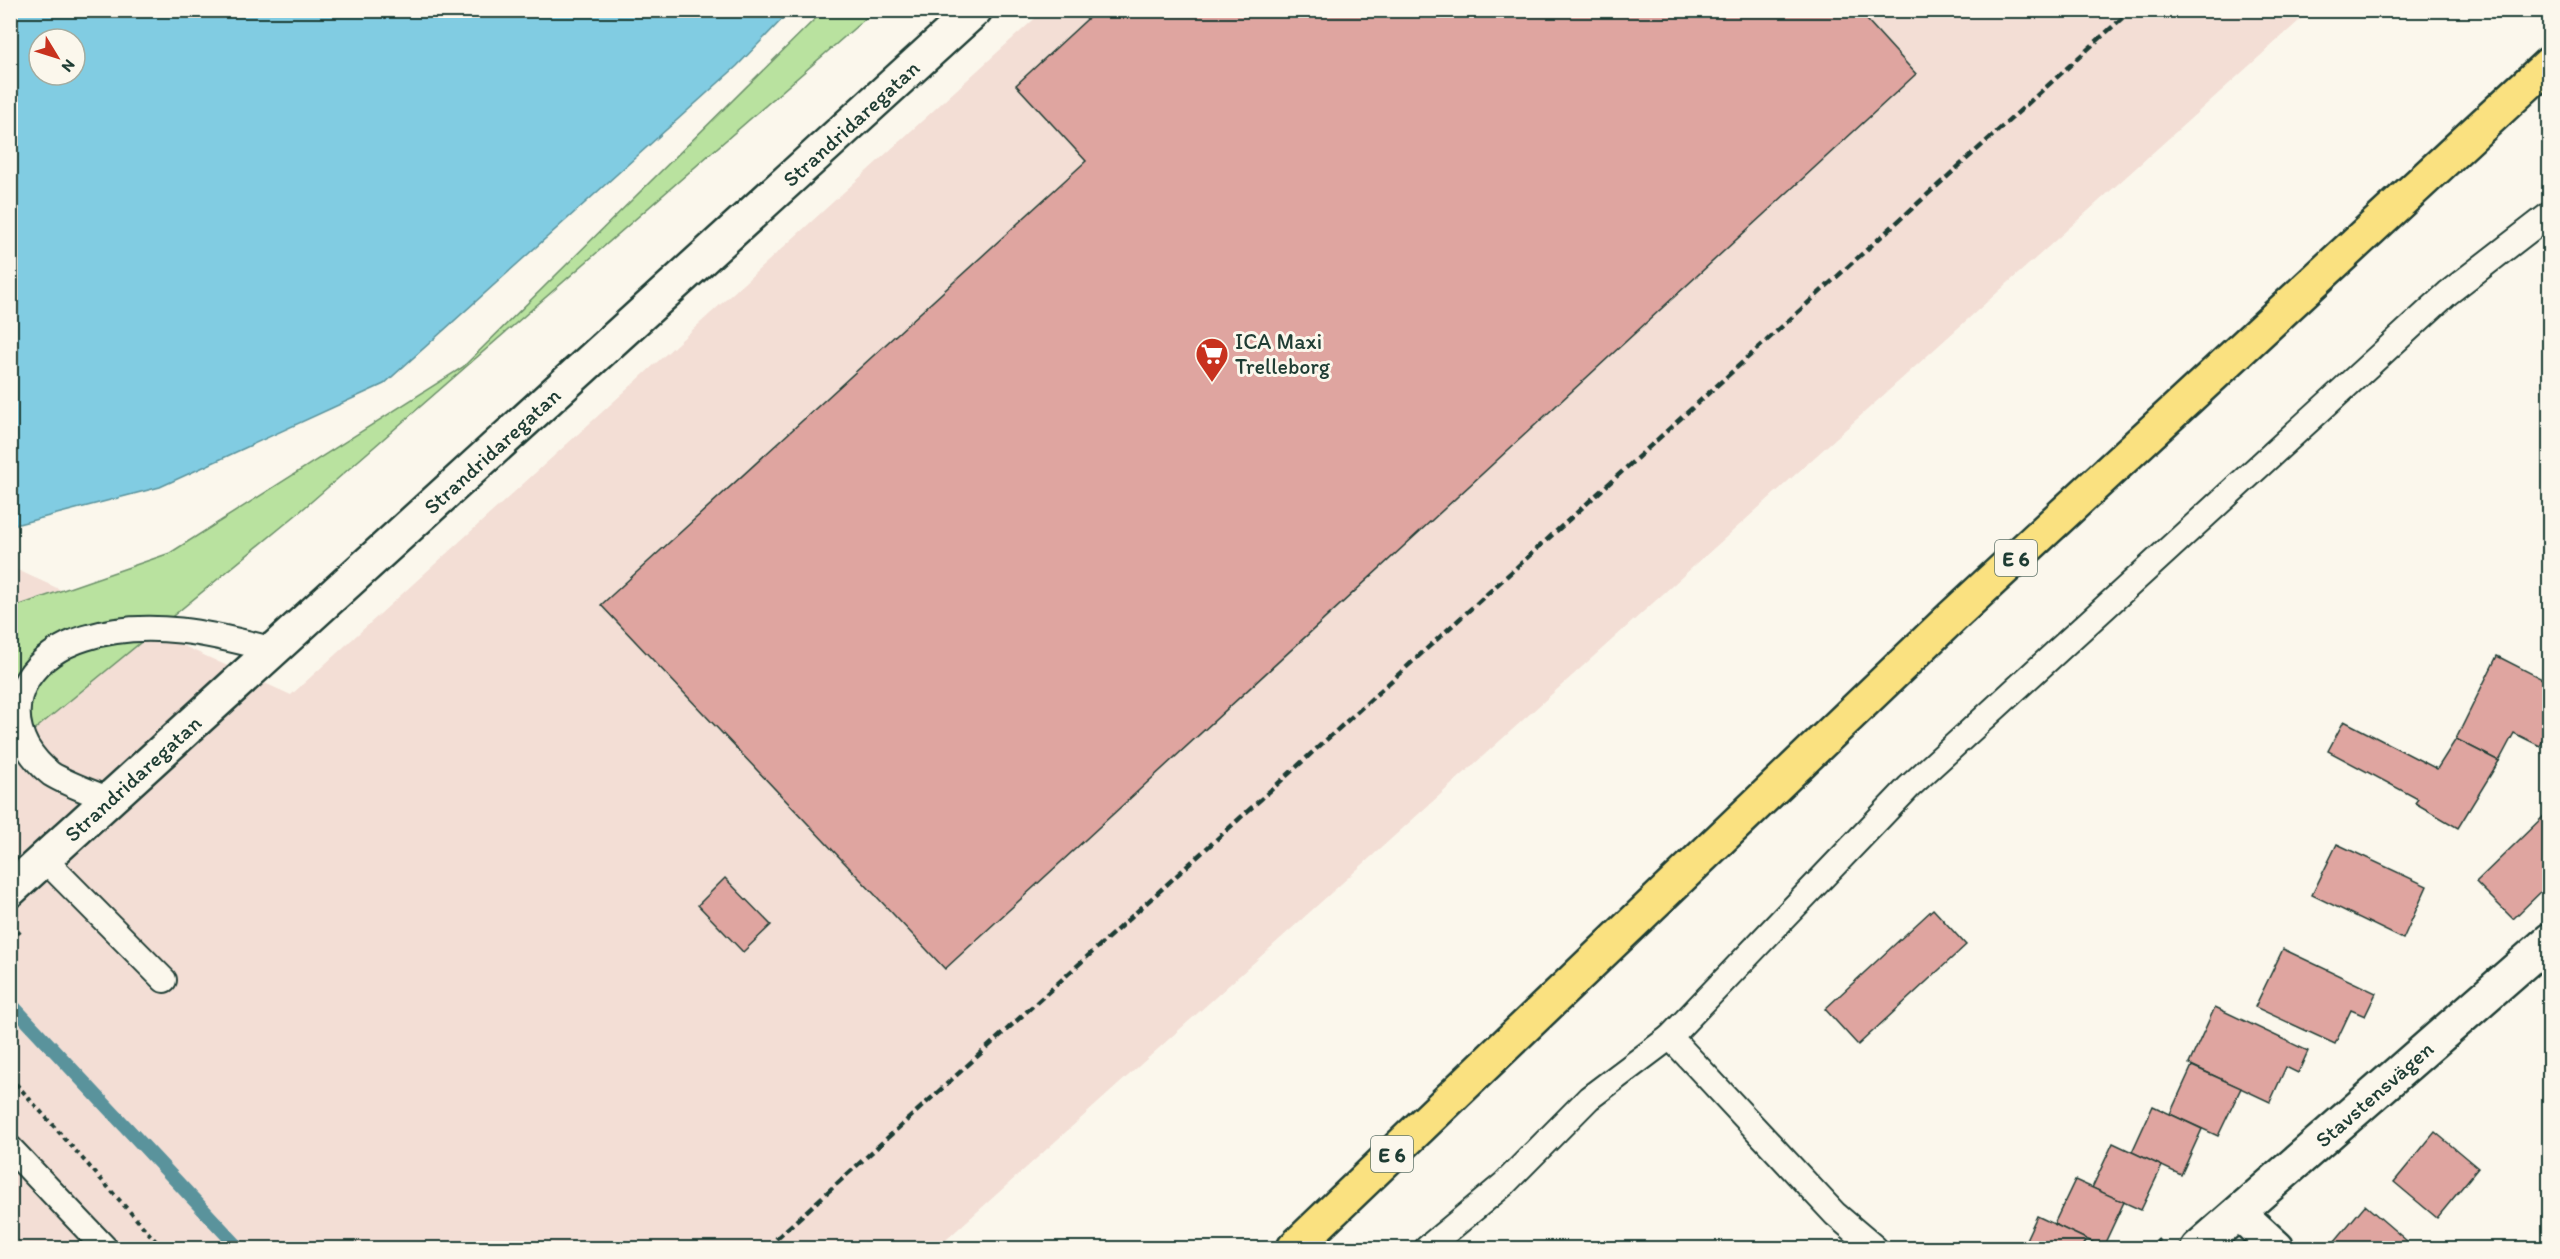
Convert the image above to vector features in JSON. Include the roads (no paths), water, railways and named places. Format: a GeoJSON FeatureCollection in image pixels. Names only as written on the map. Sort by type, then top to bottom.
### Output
{"type":"FeatureCollection","features":[{"type":"Feature","properties":{"kind":"highway","name":"E 6"},"geometry":{"type":"LineString","coordinates":[[1294,1248],[1952,617],[2550,63]]}},
{"type":"Feature","properties":{"kind":"street","name":"Strandridaregatan"},"geometry":{"type":"LineString","coordinates":[[10,890],[975,10]]}},
{"type":"Feature","properties":{"kind":"street","name":"Stavstensvägen"},"geometry":{"type":"LineString","coordinates":[[2198,1248],[2550,940]]}},
{"type":"Feature","properties":{"kind":"street"},"geometry":{"type":"LineString","coordinates":[[2239,1213],[2277,1248]]}},
{"type":"Feature","properties":{"kind":"lane"},"geometry":{"type":"LineString","coordinates":[[1427,1248],[1504,1184],[1589,1098],[1670,1037],[1909,787],[2448,293],[2550,214]]}},
{"type":"Feature","properties":{"kind":"lane"},"geometry":{"type":"LineString","coordinates":[[110,800],[50,773],[33,756],[22,739],[15,717],[16,697],[25,679],[40,663],[56,651],[84,638],[114,632],[179,629],[274,650]]}},
{"type":"Feature","properties":{"kind":"lane"},"geometry":{"type":"LineString","coordinates":[[44,859],[164,980]]}},
{"type":"Feature","properties":{"kind":"lane"},"geometry":{"type":"LineString","coordinates":[[1670,1037],[1835,1214],[1875,1248]]}},
{"type":"Feature","properties":{"kind":"lane"},"geometry":{"type":"LineString","coordinates":[[10,1148],[105,1248]]}},
{"type":"Feature","properties":{"kind":"water"},"geometry":{"type":"Polygon","coordinates":[[[11,10],[790,10],[737,66],[384,384],[160,487],[11,526],[11,10]]]}},
{"type":"Feature","properties":{"kind":"waterway"},"geometry":{"type":"LineString","coordinates":[[10,1003],[239,1248]]}},
{"type":"Feature","properties":{"kind":"railway"},"geometry":{"type":"LineString","coordinates":[[766,1248],[2131,10]]}},
{"type":"Feature","properties":{"kind":"place","name":"ICA Maxi Trelleborg"},"geometry":{"type":"Point","coordinates":[1212,383]}}]}
